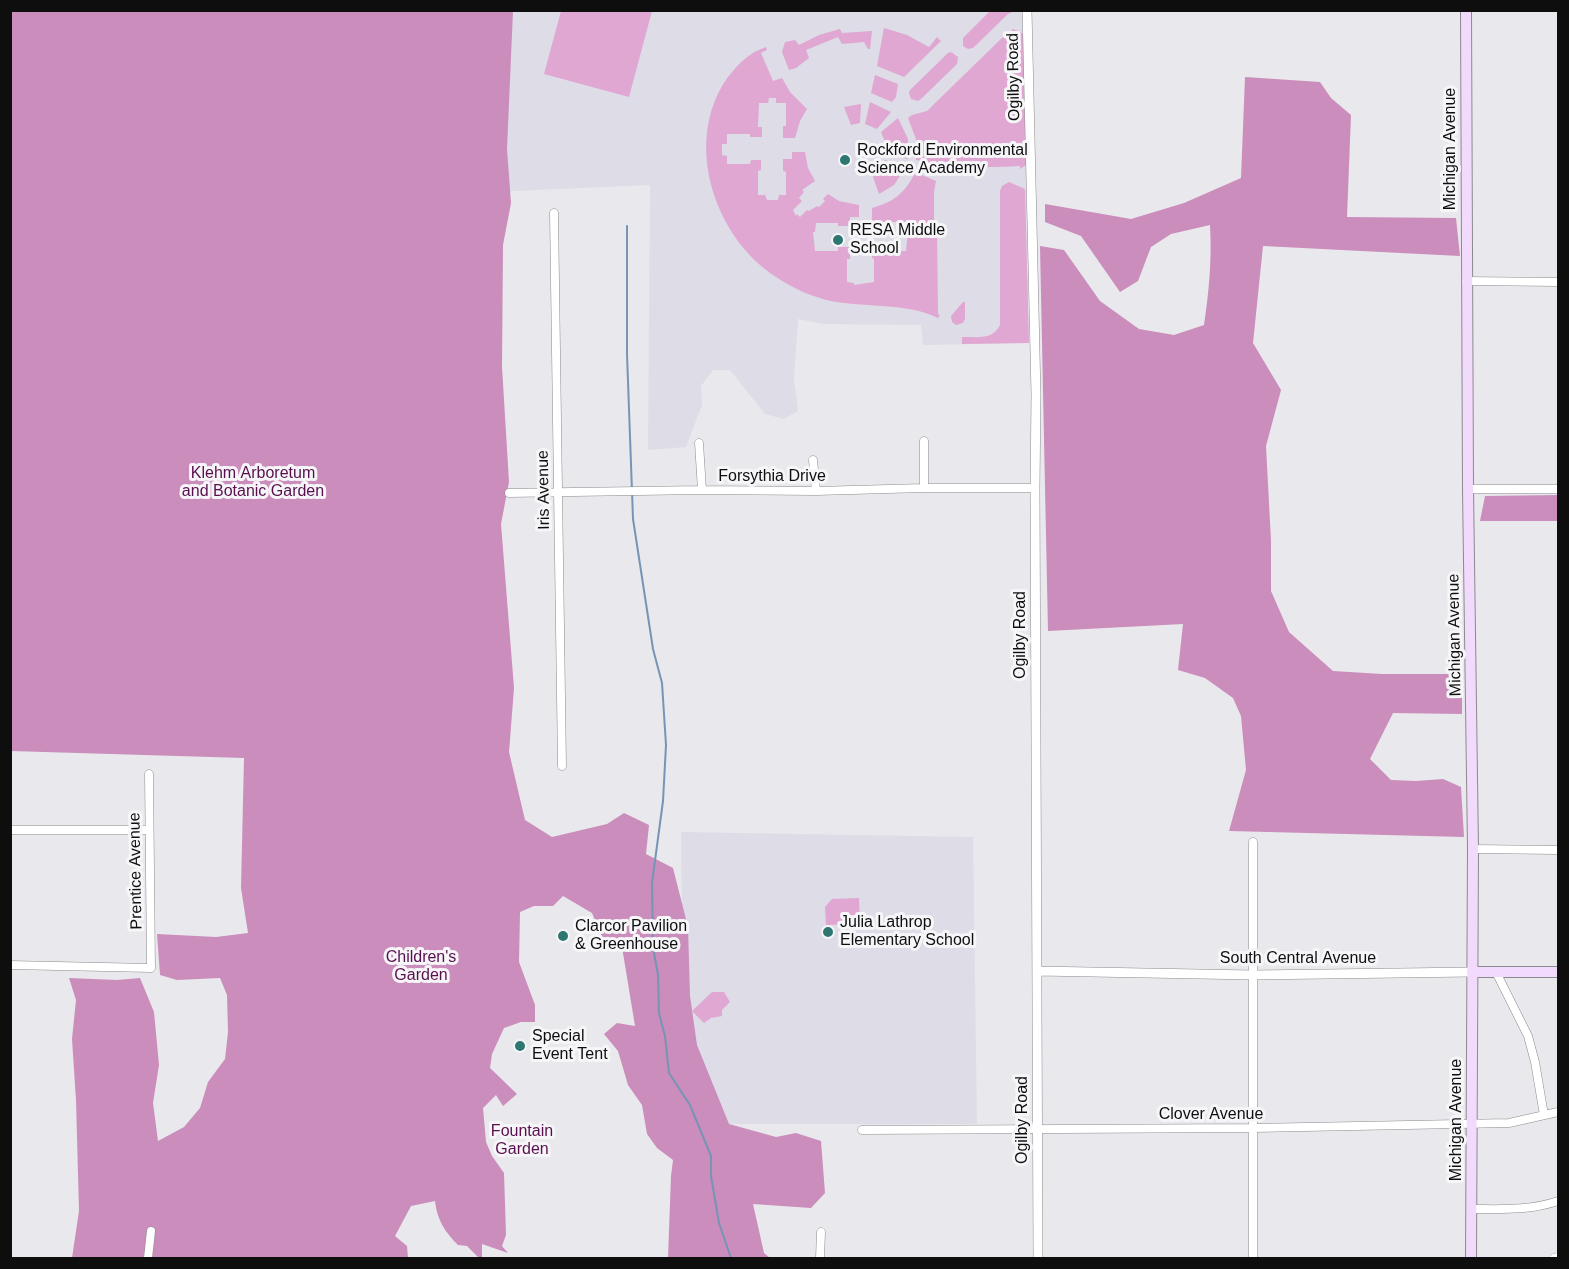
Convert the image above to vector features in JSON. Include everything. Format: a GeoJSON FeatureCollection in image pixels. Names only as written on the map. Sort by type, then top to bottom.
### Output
{"type":"FeatureCollection","features":[{"type":"Feature","properties":{"kind":"main road","name":"Michigan Avenue"},"geometry":{"type":"LineString","coordinates":[[1466,10],[1468,489],[1473,849],[1471,1258]]}},
{"type":"Feature","properties":{"kind":"main road","name":"South Central Avenue"},"geometry":{"type":"LineString","coordinates":[[1472,972],[1558,972]]}},
{"type":"Feature","properties":{"kind":"street","name":"Ogilby Road"},"geometry":{"type":"LineString","coordinates":[[1027,10],[1036,395],[1038,1258]]}},
{"type":"Feature","properties":{"kind":"street","name":"Iris Avenue"},"geometry":{"type":"LineString","coordinates":[[554,213],[562,766]]}},
{"type":"Feature","properties":{"kind":"street"},"geometry":{"type":"LineString","coordinates":[[1467,281],[1558,282]]}},
{"type":"Feature","properties":{"kind":"street"},"geometry":{"type":"LineString","coordinates":[[924,441],[924,488]]}},
{"type":"Feature","properties":{"kind":"street"},"geometry":{"type":"LineString","coordinates":[[699,443],[702,490]]}},
{"type":"Feature","properties":{"kind":"street"},"geometry":{"type":"LineString","coordinates":[[813,460],[816,491]]}},
{"type":"Feature","properties":{"kind":"street","name":"Forsythia Drive"},"geometry":{"type":"LineString","coordinates":[[509,493],[924,488],[1035,489]]}},
{"type":"Feature","properties":{"kind":"street"},"geometry":{"type":"LineString","coordinates":[[1468,489],[1558,489]]}},
{"type":"Feature","properties":{"kind":"street","name":"Prentice Avenue"},"geometry":{"type":"LineString","coordinates":[[10,965],[151,968],[149,774]]}},
{"type":"Feature","properties":{"kind":"street"},"geometry":{"type":"LineString","coordinates":[[10,830],[149,831]]}},
{"type":"Feature","properties":{"kind":"street"},"geometry":{"type":"LineString","coordinates":[[1253,842],[1253,1258]]}},
{"type":"Feature","properties":{"kind":"street"},"geometry":{"type":"LineString","coordinates":[[1473,849],[1558,850]]}},
{"type":"Feature","properties":{"kind":"street","name":"South Central Avenue"},"geometry":{"type":"LineString","coordinates":[[1038,971],[1253,975],[1472,972]]}},
{"type":"Feature","properties":{"kind":"street"},"geometry":{"type":"LineString","coordinates":[[1496,972],[1528,1036],[1544,1115]]}},
{"type":"Feature","properties":{"kind":"street","name":"Clover Avenue"},"geometry":{"type":"LineString","coordinates":[[862,1130],[1254,1128],[1509,1123],[1558,1112]]}},
{"type":"Feature","properties":{"kind":"street"},"geometry":{"type":"LineString","coordinates":[[1471,1209],[1525,1209],[1541,1207],[1558,1201]]}},
{"type":"Feature","properties":{"kind":"street"},"geometry":{"type":"LineString","coordinates":[[148,1258],[151,1231]]}},
{"type":"Feature","properties":{"kind":"street"},"geometry":{"type":"LineString","coordinates":[[820,1232],[820,1258]]}},
{"type":"Feature","properties":{"kind":"street"},"geometry":{"type":"LineString","coordinates":[[1554,1258],[1558,1257]]}},
{"type":"Feature","properties":{"kind":"shaded area"},"geometry":{"type":"Polygon","coordinates":[[[991,10],[1015,11],[1008,14],[973,48],[968,49],[963,46],[963,38],[991,10]]]}},
{"type":"Feature","properties":{"kind":"shaded area","name":"RESA Middle School"},"geometry":{"type":"Polygon","coordinates":[[[489,11],[1024,11],[1029,343],[923,345],[921,325],[823,324],[798,319],[794,378],[798,411],[784,419],[765,414],[730,370],[713,370],[701,386],[702,405],[686,447],[648,450],[650,185],[491,192],[489,11]]]}},
{"type":"Feature","properties":{"kind":"shaded area"},"geometry":{"type":"Polygon","coordinates":[[[561,11],[652,11],[629,97],[544,74],[561,11]]]}},
{"type":"Feature","properties":{"kind":"shaded area"},"geometry":{"type":"Polygon","coordinates":[[[884,28],[907,35],[929,47],[937,37],[941,41],[904,77],[877,66],[884,28]]]}},
{"type":"Feature","properties":{"kind":"shaded area"},"geometry":{"type":"Polygon","coordinates":[[[840,29],[842,33],[872,31],[870,49],[864,42],[842,44],[838,37],[806,50],[809,58],[796,68],[789,70],[782,52],[785,42],[795,40],[799,45],[819,35],[840,29]]]}},
{"type":"Feature","properties":{"kind":"shaded area"},"geometry":{"type":"Polygon","coordinates":[[[1012,29],[1024,35],[1026,165],[1020,169],[1020,166],[968,166],[916,160],[916,139],[908,118],[927,111],[1004,36],[1012,32],[1012,29]]]}},
{"type":"Feature","properties":{"kind":"shaded area"},"geometry":{"type":"Polygon","coordinates":[[[766,47],[767,50],[761,53],[773,81],[782,78],[790,92],[807,109],[800,121],[795,138],[783,138],[783,126],[786,126],[786,103],[776,103],[776,98],[769,98],[768,103],[759,103],[758,127],[762,127],[762,137],[750,137],[750,134],[727,134],[727,144],[722,144],[722,155],[727,156],[727,164],[750,164],[751,160],[761,160],[761,170],[758,171],[758,195],[765,195],[767,200],[778,200],[779,195],[786,195],[786,172],[783,171],[783,159],[792,159],[792,152],[805,152],[808,168],[815,181],[802,190],[804,192],[799,198],[802,201],[793,210],[796,216],[797,214],[800,217],[807,210],[819,207],[828,194],[839,201],[859,205],[859,217],[850,217],[850,226],[838,226],[838,223],[816,223],[815,232],[813,232],[815,251],[838,251],[838,247],[850,247],[850,259],[847,259],[847,282],[854,283],[854,285],[874,282],[872,248],[882,248],[883,252],[906,251],[908,232],[906,222],[883,222],[882,225],[872,225],[872,208],[898,196],[908,185],[915,172],[936,181],[934,223],[937,225],[938,314],[940,315],[938,318],[912,310],[844,303],[809,295],[776,277],[754,260],[736,238],[721,213],[712,186],[707,158],[707,130],[714,102],[728,77],[745,59],[766,47]]]}},
{"type":"Feature","properties":{"kind":"shaded area"},"geometry":{"type":"Polygon","coordinates":[[[951,52],[958,57],[957,64],[921,99],[918,101],[911,99],[910,90],[951,52]]]}},
{"type":"Feature","properties":{"kind":"shaded area"},"geometry":{"type":"Polygon","coordinates":[[[875,75],[898,84],[896,97],[892,102],[871,93],[875,75]]]}},
{"type":"Feature","properties":{"kind":"shaded area"},"geometry":{"type":"Polygon","coordinates":[[[870,102],[891,112],[877,129],[865,124],[870,102]]]}},
{"type":"Feature","properties":{"kind":"shaded area"},"geometry":{"type":"Polygon","coordinates":[[[861,104],[860,123],[851,125],[844,107],[861,104]]]}},
{"type":"Feature","properties":{"kind":"shaded area"},"geometry":{"type":"Polygon","coordinates":[[[898,118],[908,139],[908,159],[885,154],[886,144],[881,132],[898,118]]]}},
{"type":"Feature","properties":{"kind":"shaded area"},"geometry":{"type":"Polygon","coordinates":[[[885,160],[905,168],[894,185],[879,194],[872,174],[885,160]]]}},
{"type":"Feature","properties":{"kind":"shaded area"},"geometry":{"type":"Polygon","coordinates":[[[1009,182],[1025,189],[1029,343],[962,344],[962,337],[989,335],[1000,325],[1000,191],[1002,186],[1009,182]]]}},
{"type":"Feature","properties":{"kind":"shaded area"},"geometry":{"type":"Polygon","coordinates":[[[965,302],[965,319],[963,323],[956,325],[952,322],[951,316],[965,302]]]}},
{"type":"Feature","properties":{"kind":"shaded area","name":"Julia Lathrop Elementary School"},"geometry":{"type":"Polygon","coordinates":[[[681,832],[973,837],[977,1124],[712,1124],[683,1028],[681,832]]]}},
{"type":"Feature","properties":{"kind":"shaded area"},"geometry":{"type":"Polygon","coordinates":[[[859,898],[860,924],[826,925],[825,907],[832,899],[859,898]]]}},
{"type":"Feature","properties":{"kind":"shaded area"},"geometry":{"type":"Polygon","coordinates":[[[712,992],[724,992],[730,1002],[722,1010],[722,1016],[711,1018],[704,1023],[692,1011],[712,992]]]}},
{"type":"Feature","properties":{"kind":"green space","name":"Klehm Arboretum and Botanic Garden"},"geometry":{"type":"Polygon","coordinates":[[[11,11],[513,11],[507,149],[511,203],[503,245],[502,367],[509,482],[501,524],[514,688],[509,752],[525,820],[552,837],[607,824],[624,813],[649,825],[646,854],[673,868],[688,927],[690,996],[697,1045],[729,1124],[776,1137],[796,1133],[821,1141],[825,1193],[811,1208],[753,1204],[764,1253],[770,1258],[668,1258],[673,1160],[657,1148],[647,1134],[642,1105],[628,1085],[618,1051],[604,1034],[617,1023],[635,1026],[622,947],[606,946],[592,913],[563,896],[553,906],[534,906],[520,912],[519,962],[535,1005],[535,1022],[521,1022],[504,1028],[492,1054],[490,1068],[517,1094],[503,1106],[496,1095],[483,1108],[486,1142],[492,1156],[504,1173],[506,1235],[502,1246],[508,1253],[482,1244],[482,1258],[479,1258],[467,1246],[458,1245],[442,1225],[435,1201],[411,1206],[395,1236],[407,1246],[408,1258],[72,1258],[79,1211],[72,1039],[76,1000],[69,978],[117,980],[140,978],[154,1012],[159,1065],[153,1103],[158,1141],[184,1127],[200,1108],[208,1082],[225,1059],[228,1032],[227,995],[220,978],[177,980],[160,975],[157,934],[216,937],[248,933],[241,888],[244,758],[11,751],[11,11]]]}},
{"type":"Feature","properties":{"kind":"green space"},"geometry":{"type":"Polygon","coordinates":[[[1245,77],[1320,82],[1331,98],[1351,115],[1347,217],[1456,218],[1460,256],[1263,246],[1253,343],[1281,390],[1266,446],[1271,591],[1289,632],[1333,671],[1450,674],[1462,670],[1462,714],[1393,713],[1370,759],[1391,780],[1443,779],[1461,787],[1464,837],[1229,831],[1246,770],[1241,716],[1233,698],[1205,678],[1178,670],[1183,624],[1048,631],[1040,246],[1064,250],[1100,301],[1139,329],[1174,335],[1204,325],[1210,275],[1211,238],[1210,225],[1171,234],[1151,247],[1138,281],[1120,292],[1081,236],[1045,222],[1045,204],[1131,219],[1184,203],[1241,178],[1245,77]]]}},
{"type":"Feature","properties":{"kind":"green space"},"geometry":{"type":"Polygon","coordinates":[[[1558,495],[1558,521],[1480,521],[1485,496],[1558,495]]]}},
{"type":"Feature","properties":{"kind":"waterway"},"geometry":{"type":"LineString","coordinates":[[627,226],[627,354],[633,519],[653,649],[662,683],[666,745],[663,801],[652,883],[653,947],[658,975],[659,1013],[665,1036],[669,1073],[690,1105],[711,1156],[711,1176],[719,1223],[731,1258]]}},
{"type":"Feature","properties":{"kind":"place","name":"Rockford Environmental Science Academy"},"geometry":{"type":"Point","coordinates":[845,160]}},
{"type":"Feature","properties":{"kind":"place","name":"RESA Middle School"},"geometry":{"type":"Point","coordinates":[838,240]}},
{"type":"Feature","properties":{"kind":"place","name":"Julia Lathrop Elementary School"},"geometry":{"type":"Point","coordinates":[828,932]}},
{"type":"Feature","properties":{"kind":"place","name":"Clarcor Pavilion & Greenhouse"},"geometry":{"type":"Point","coordinates":[563,936]}},
{"type":"Feature","properties":{"kind":"place","name":"Special Event Tent"},"geometry":{"type":"Point","coordinates":[520,1046]}},
{"type":"Feature","properties":{"kind":"park label","name":"Children's Garden"},"geometry":{"type":"Point","coordinates":[421,967]}},
{"type":"Feature","properties":{"kind":"park label","name":"Fountain Garden"},"geometry":{"type":"Point","coordinates":[522,1141]}}]}
